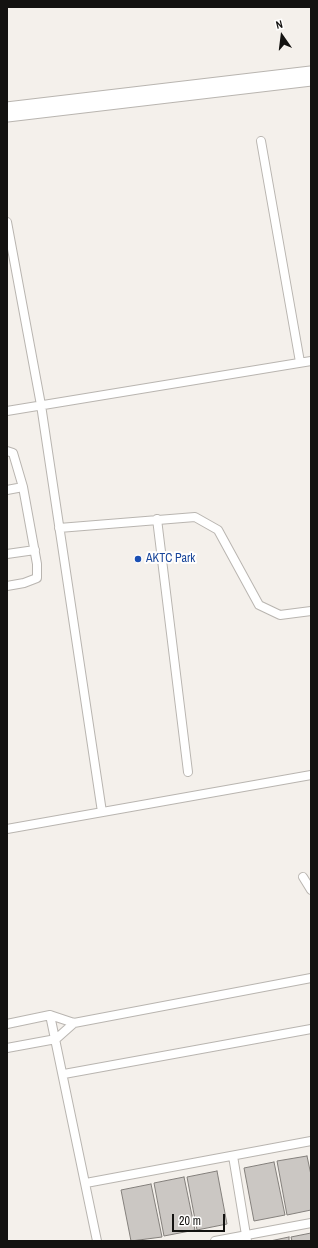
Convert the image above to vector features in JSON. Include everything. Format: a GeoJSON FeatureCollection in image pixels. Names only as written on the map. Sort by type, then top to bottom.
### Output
{"type":"FeatureCollection","features":[{"type":"Feature","properties":{"kind":"street"},"geometry":{"type":"LineString","coordinates":[[7,112],[311,76]]}},
{"type":"Feature","properties":{"kind":"lane"},"geometry":{"type":"LineString","coordinates":[[261,141],[300,362]]}},
{"type":"Feature","properties":{"kind":"lane"},"geometry":{"type":"LineString","coordinates":[[7,222],[41,406],[102,812]]}},
{"type":"Feature","properties":{"kind":"lane"},"geometry":{"type":"LineString","coordinates":[[7,411],[311,361]]}},
{"type":"Feature","properties":{"kind":"lane"},"geometry":{"type":"LineString","coordinates":[[7,451],[13,453],[23,487],[35,550],[38,578],[24,583],[7,586]]}},
{"type":"Feature","properties":{"kind":"lane"},"geometry":{"type":"LineString","coordinates":[[7,490],[23,487]]}},
{"type":"Feature","properties":{"kind":"lane"},"geometry":{"type":"LineString","coordinates":[[60,528],[195,517],[218,530],[259,605],[280,615],[311,611]]}},
{"type":"Feature","properties":{"kind":"lane"},"geometry":{"type":"LineString","coordinates":[[158,519],[188,772]]}},
{"type":"Feature","properties":{"kind":"lane"},"geometry":{"type":"LineString","coordinates":[[7,554],[35,550]]}},
{"type":"Feature","properties":{"kind":"lane"},"geometry":{"type":"LineString","coordinates":[[7,829],[311,775]]}},
{"type":"Feature","properties":{"kind":"lane"},"geometry":{"type":"LineString","coordinates":[[303,877],[311,890]]}},
{"type":"Feature","properties":{"kind":"lane"},"geometry":{"type":"LineString","coordinates":[[7,1024],[50,1015],[74,1023],[311,978]]}},
{"type":"Feature","properties":{"kind":"lane"},"geometry":{"type":"LineString","coordinates":[[50,1015],[64,1074],[97,1241]]}},
{"type":"Feature","properties":{"kind":"lane"},"geometry":{"type":"LineString","coordinates":[[7,1048],[56,1039],[74,1023]]}},
{"type":"Feature","properties":{"kind":"lane"},"geometry":{"type":"LineString","coordinates":[[64,1074],[311,1029]]}},
{"type":"Feature","properties":{"kind":"lane"},"geometry":{"type":"LineString","coordinates":[[86,1183],[311,1141]]}},
{"type":"Feature","properties":{"kind":"lane"},"geometry":{"type":"LineString","coordinates":[[233,1156],[246,1238]]}},
{"type":"Feature","properties":{"kind":"lane"},"geometry":{"type":"LineString","coordinates":[[215,1241],[246,1238],[311,1223]]}},
{"type":"Feature","properties":{"kind":"building"},"geometry":{"type":"Polygon","coordinates":[[[307,1156],[311,1175],[311,1210],[287,1215],[277,1161],[307,1156]]]}},
{"type":"Feature","properties":{"kind":"building"},"geometry":{"type":"Polygon","coordinates":[[[274,1162],[285,1215],[254,1221],[244,1168],[274,1162]]]}},
{"type":"Feature","properties":{"kind":"building"},"geometry":{"type":"Polygon","coordinates":[[[217,1171],[227,1224],[197,1230],[187,1177],[217,1171]]]}},
{"type":"Feature","properties":{"kind":"building"},"geometry":{"type":"Polygon","coordinates":[[[184,1177],[195,1230],[164,1236],[154,1183],[184,1177]]]}},
{"type":"Feature","properties":{"kind":"building"},"geometry":{"type":"Polygon","coordinates":[[[151,1184],[162,1237],[131,1241],[121,1190],[151,1184]]]}},
{"type":"Feature","properties":{"kind":"building"},"geometry":{"type":"Polygon","coordinates":[[[311,1233],[311,1241],[292,1241],[291,1237],[311,1233]]]}},
{"type":"Feature","properties":{"kind":"building"},"geometry":{"type":"Polygon","coordinates":[[[289,1237],[289,1241],[270,1241],[289,1237]]]}},
{"type":"Feature","properties":{"kind":"place","name":"AKTC Park"},"geometry":{"type":"Point","coordinates":[138,559]}}]}
